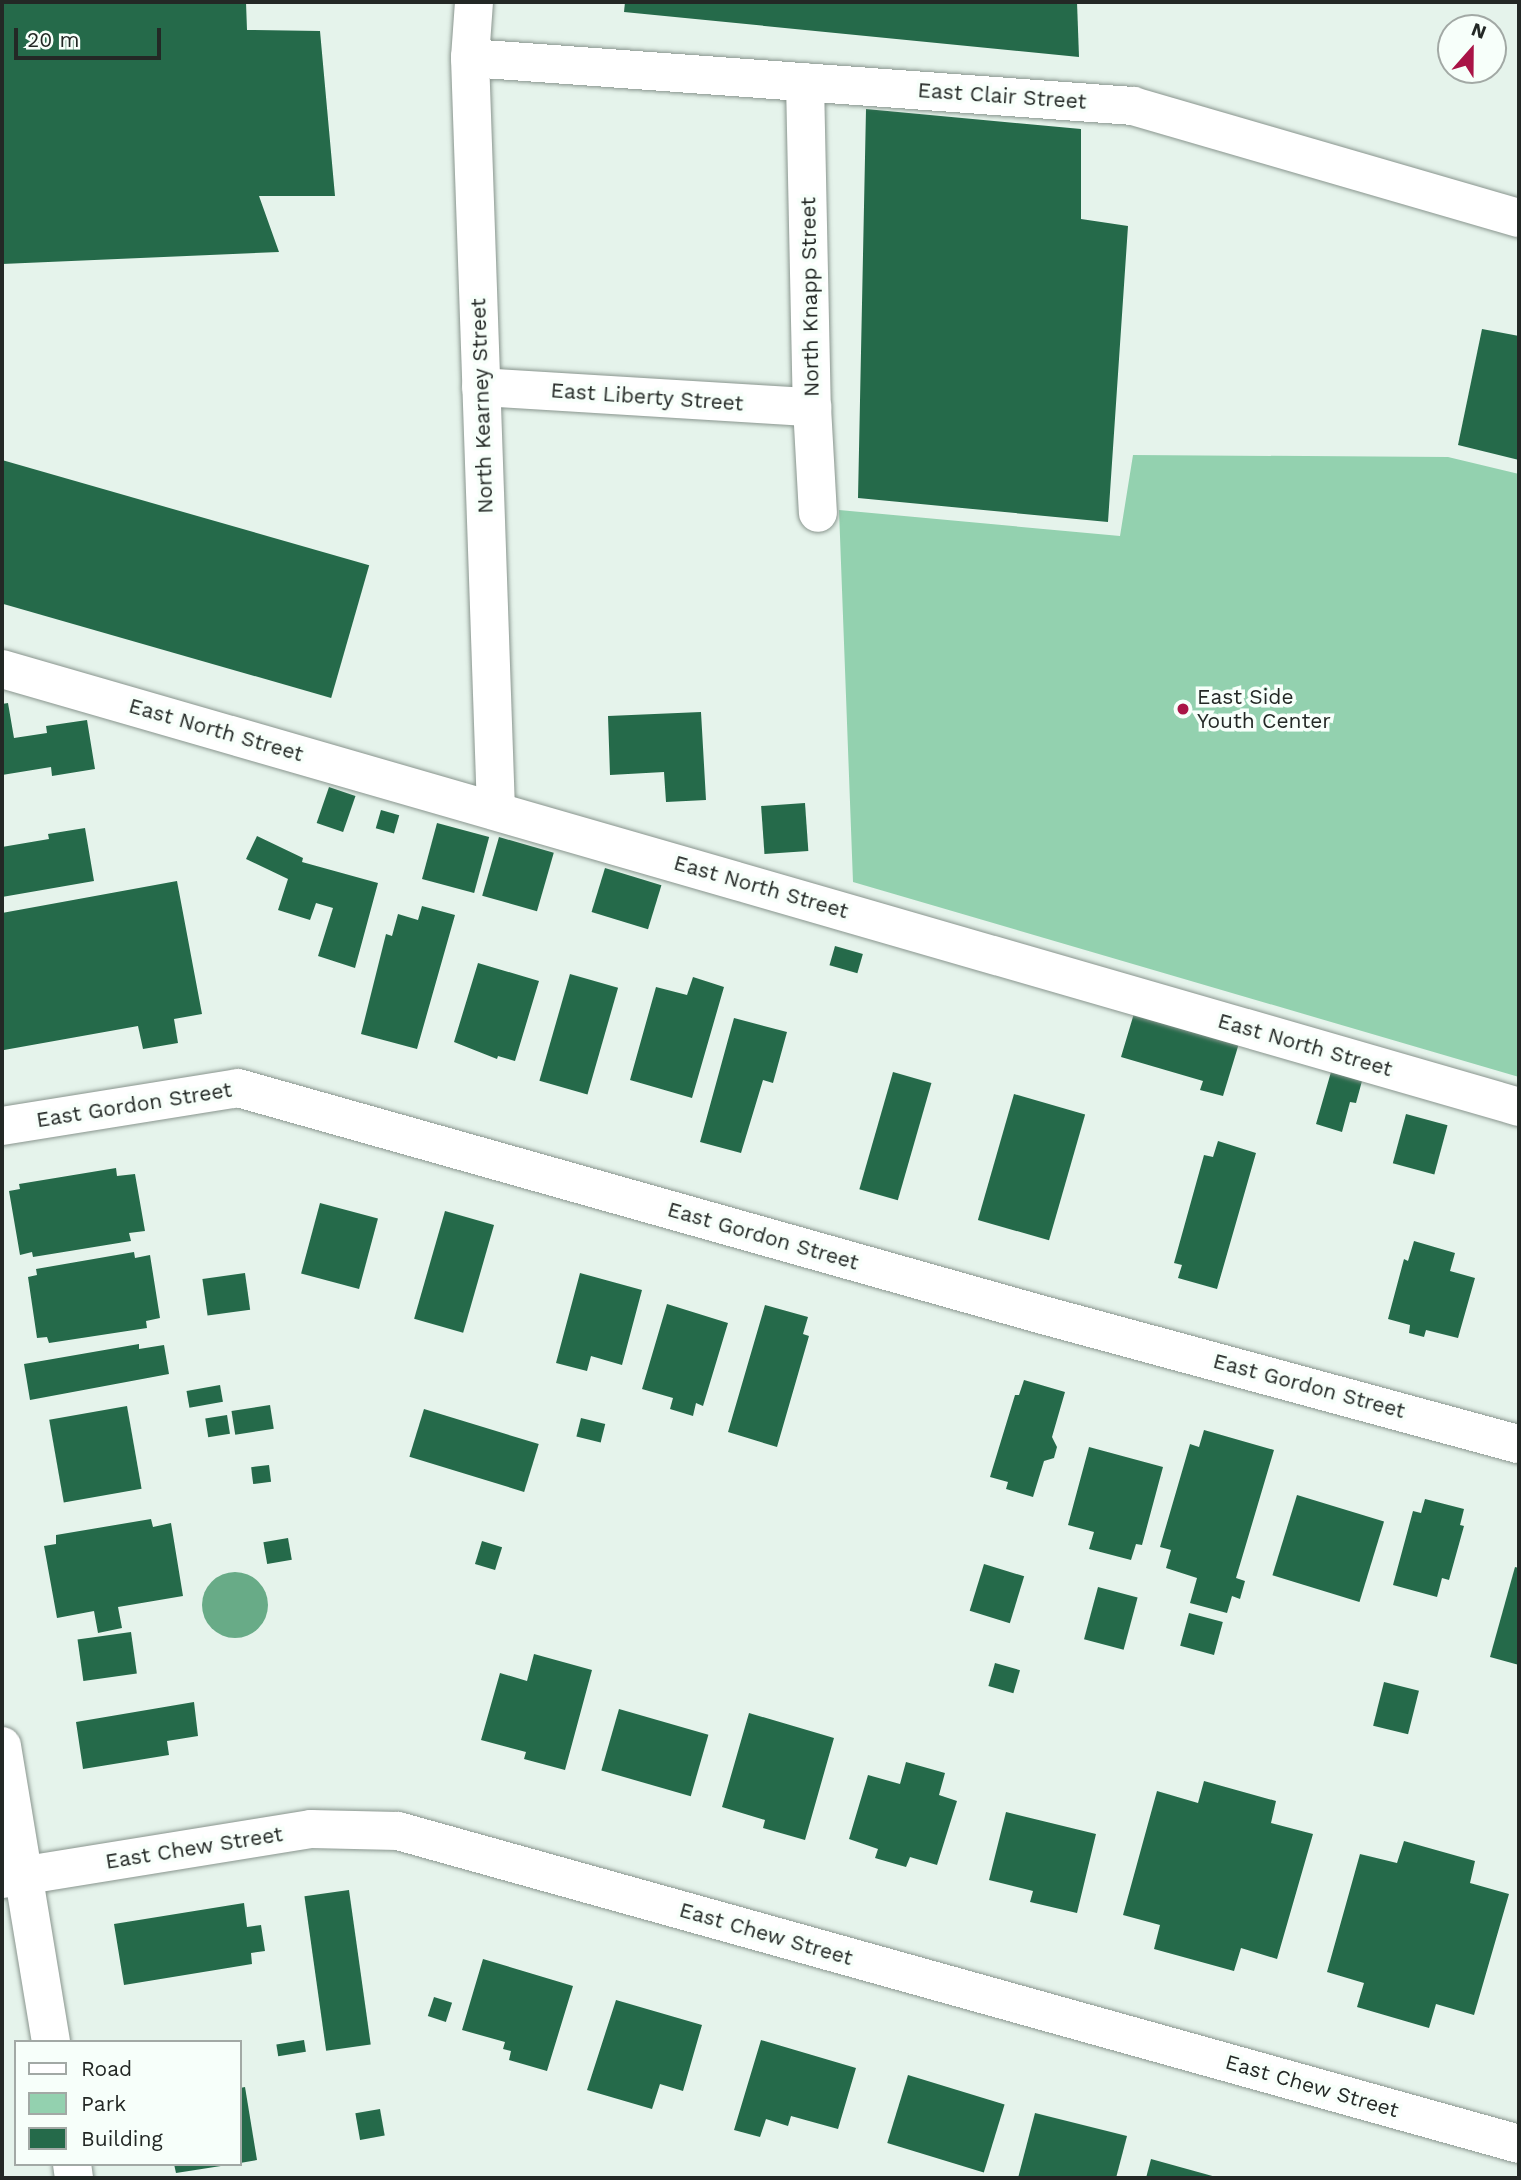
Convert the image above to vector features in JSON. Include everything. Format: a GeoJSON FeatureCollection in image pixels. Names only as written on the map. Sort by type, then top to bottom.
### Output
{"type":"FeatureCollection","features":[{"type":"Feature","properties":{"kind":"street","name":"North Kearney Street"},"geometry":{"type":"LineString","coordinates":[[474,2],[470,58],[496,810]]}},
{"type":"Feature","properties":{"kind":"street","name":"East Clair Street"},"geometry":{"type":"LineString","coordinates":[[470,58],[1133,106],[1519,218]]}},
{"type":"Feature","properties":{"kind":"street","name":"North Knapp Street"},"geometry":{"type":"LineString","coordinates":[[805,82],[812,407],[818,513]]}},
{"type":"Feature","properties":{"kind":"street","name":"East Liberty Street"},"geometry":{"type":"LineString","coordinates":[[481,387],[812,407]]}},
{"type":"Feature","properties":{"kind":"street","name":"East North Street"},"geometry":{"type":"LineString","coordinates":[[2,669],[1519,1107]]}},
{"type":"Feature","properties":{"kind":"street","name":"East Gordon Street"},"geometry":{"type":"LineString","coordinates":[[2,1126],[238,1088],[1043,1315],[1519,1444]]}},
{"type":"Feature","properties":{"kind":"street"},"geometry":{"type":"LineString","coordinates":[[2,1746],[12,1877],[51,2040]]}},
{"type":"Feature","properties":{"kind":"street","name":"East Chew Street"},"geometry":{"type":"LineString","coordinates":[[12,1877],[311,1829],[398,1831],[1519,2144]]}},
{"type":"Feature","properties":{"kind":"green space","name":"East Side Youth Center"},"geometry":{"type":"Polygon","coordinates":[[[1133,455],[1448,457],[1519,474],[1519,1077],[853,882],[839,510],[1120,536],[1133,455]]]}},
{"type":"Feature","properties":{"kind":"shaded area"},"geometry":{"type":"Polygon","coordinates":[[[228,1572],[242,1572],[254,1577],[263,1586],[268,1605],[266,1618],[259,1629],[242,1638],[228,1638],[216,1633],[207,1624],[202,1612],[202,1598],[207,1586],[216,1577],[228,1572]]]}},
{"type":"Feature","properties":{"kind":"building"},"geometry":{"type":"Polygon","coordinates":[[[2,2],[246,2],[247,30],[320,31],[335,196],[259,196],[279,252],[2,264],[2,2]]]}},
{"type":"Feature","properties":{"kind":"building"},"geometry":{"type":"Polygon","coordinates":[[[625,2],[1077,2],[1079,57],[624,12],[625,2]]]}},
{"type":"Feature","properties":{"kind":"building"},"geometry":{"type":"Polygon","coordinates":[[[866,109],[1081,129],[1081,219],[1128,226],[1108,522],[858,498],[866,109]]]}},
{"type":"Feature","properties":{"kind":"building"},"geometry":{"type":"Polygon","coordinates":[[[1482,329],[1519,336],[1519,460],[1458,445],[1482,329]]]}},
{"type":"Feature","properties":{"kind":"building"},"geometry":{"type":"Polygon","coordinates":[[[2,460],[369,565],[331,698],[2,604],[2,460]]]}},
{"type":"Feature","properties":{"kind":"building"},"geometry":{"type":"Polygon","coordinates":[[[8,703],[14,738],[47,733],[46,726],[87,720],[95,769],[52,776],[51,767],[2,775],[2,704],[8,703]]]}},
{"type":"Feature","properties":{"kind":"building"},"geometry":{"type":"Polygon","coordinates":[[[701,712],[706,800],[666,802],[664,772],[610,775],[608,716],[701,712]]]}},
{"type":"Feature","properties":{"kind":"building"},"geometry":{"type":"Polygon","coordinates":[[[329,787],[355,796],[343,832],[317,823],[329,787]]]}},
{"type":"Feature","properties":{"kind":"building"},"geometry":{"type":"Polygon","coordinates":[[[805,803],[808,851],[764,854],[761,806],[805,803]]]}},
{"type":"Feature","properties":{"kind":"building"},"geometry":{"type":"Polygon","coordinates":[[[381,810],[399,815],[394,834],[376,828],[381,810]]]}},
{"type":"Feature","properties":{"kind":"building"},"geometry":{"type":"Polygon","coordinates":[[[437,823],[489,837],[474,893],[422,879],[437,823]]]}},
{"type":"Feature","properties":{"kind":"building"},"geometry":{"type":"Polygon","coordinates":[[[85,828],[94,881],[2,897],[2,847],[49,839],[48,834],[85,828]]]}},
{"type":"Feature","properties":{"kind":"building"},"geometry":{"type":"Polygon","coordinates":[[[257,836],[303,858],[302,862],[378,883],[355,968],[318,956],[333,908],[316,903],[310,920],[278,910],[288,879],[246,859],[257,836]]]}},
{"type":"Feature","properties":{"kind":"building"},"geometry":{"type":"Polygon","coordinates":[[[499,837],[554,853],[537,911],[482,896],[499,837]]]}},
{"type":"Feature","properties":{"kind":"building"},"geometry":{"type":"Polygon","coordinates":[[[605,868],[661,885],[648,929],[592,912],[605,868]]]}},
{"type":"Feature","properties":{"kind":"building"},"geometry":{"type":"Polygon","coordinates":[[[177,881],[202,1014],[174,1019],[178,1043],[143,1049],[138,1026],[4,1050],[2,913],[177,881]]]}},
{"type":"Feature","properties":{"kind":"building"},"geometry":{"type":"Polygon","coordinates":[[[422,906],[455,915],[417,1049],[361,1034],[386,934],[392,936],[398,914],[418,920],[422,906]]]}},
{"type":"Feature","properties":{"kind":"building"},"geometry":{"type":"Polygon","coordinates":[[[835,946],[863,954],[857,973],[829,965],[835,946]]]}},
{"type":"Feature","properties":{"kind":"building"},"geometry":{"type":"Polygon","coordinates":[[[478,963],[539,981],[515,1061],[498,1056],[497,1059],[454,1042],[478,963]]]}},
{"type":"Feature","properties":{"kind":"building"},"geometry":{"type":"Polygon","coordinates":[[[570,974],[618,988],[587,1094],[539,1081],[570,974]]]}},
{"type":"Feature","properties":{"kind":"building"},"geometry":{"type":"Polygon","coordinates":[[[693,977],[724,987],[692,1098],[630,1080],[656,987],[687,995],[693,977]]]}},
{"type":"Feature","properties":{"kind":"building"},"geometry":{"type":"Polygon","coordinates":[[[1135,1010],[1240,1040],[1223,1096],[1200,1090],[1203,1081],[1121,1057],[1135,1010]]]}},
{"type":"Feature","properties":{"kind":"building"},"geometry":{"type":"Polygon","coordinates":[[[734,1018],[787,1032],[773,1083],[763,1080],[741,1153],[700,1142],[734,1018]]]}},
{"type":"Feature","properties":{"kind":"building"},"geometry":{"type":"Polygon","coordinates":[[[893,1072],[931,1083],[898,1200],[859,1189],[893,1072]]]}},
{"type":"Feature","properties":{"kind":"building"},"geometry":{"type":"Polygon","coordinates":[[[1331,1072],[1362,1081],[1356,1103],[1350,1102],[1342,1132],[1316,1124],[1331,1072]]]}},
{"type":"Feature","properties":{"kind":"building"},"geometry":{"type":"Polygon","coordinates":[[[1014,1094],[1085,1114],[1049,1240],[978,1220],[1014,1094]]]}},
{"type":"Feature","properties":{"kind":"building"},"geometry":{"type":"Polygon","coordinates":[[[1406,1114],[1448,1125],[1434,1174],[1393,1163],[1406,1114]]]}},
{"type":"Feature","properties":{"kind":"building"},"geometry":{"type":"Polygon","coordinates":[[[1218,1141],[1256,1153],[1217,1289],[1178,1278],[1182,1265],[1174,1263],[1204,1155],[1213,1157],[1218,1141]]]}},
{"type":"Feature","properties":{"kind":"building"},"geometry":{"type":"Polygon","coordinates":[[[116,1168],[117,1176],[135,1174],[145,1231],[129,1233],[131,1241],[33,1257],[32,1252],[20,1255],[9,1191],[20,1189],[19,1184],[116,1168]]]}},
{"type":"Feature","properties":{"kind":"building"},"geometry":{"type":"Polygon","coordinates":[[[320,1203],[378,1219],[359,1289],[301,1274],[320,1203]]]}},
{"type":"Feature","properties":{"kind":"building"},"geometry":{"type":"Polygon","coordinates":[[[445,1211],[494,1225],[463,1333],[414,1319],[445,1211]]]}},
{"type":"Feature","properties":{"kind":"building"},"geometry":{"type":"Polygon","coordinates":[[[1414,1241],[1455,1253],[1450,1271],[1475,1278],[1458,1338],[1426,1330],[1424,1337],[1409,1333],[1410,1325],[1388,1319],[1404,1259],[1408,1261],[1414,1241]]]}},
{"type":"Feature","properties":{"kind":"building"},"geometry":{"type":"Polygon","coordinates":[[[134,1252],[135,1258],[150,1255],[160,1318],[146,1321],[147,1328],[49,1343],[47,1337],[37,1338],[28,1277],[37,1275],[36,1269],[134,1252]]]}},
{"type":"Feature","properties":{"kind":"building"},"geometry":{"type":"Polygon","coordinates":[[[245,1273],[250,1310],[208,1316],[202,1279],[245,1273]]]}},
{"type":"Feature","properties":{"kind":"building"},"geometry":{"type":"Polygon","coordinates":[[[580,1273],[642,1290],[622,1365],[591,1356],[587,1371],[556,1363],[580,1273]]]}},
{"type":"Feature","properties":{"kind":"building"},"geometry":{"type":"Polygon","coordinates":[[[667,1304],[728,1323],[703,1406],[696,1403],[693,1416],[670,1409],[673,1398],[642,1389],[667,1304]]]}},
{"type":"Feature","properties":{"kind":"building"},"geometry":{"type":"Polygon","coordinates":[[[765,1305],[808,1317],[803,1334],[809,1336],[777,1447],[728,1432],[765,1305]]]}},
{"type":"Feature","properties":{"kind":"building"},"geometry":{"type":"Polygon","coordinates":[[[139,1344],[139,1349],[164,1345],[169,1374],[30,1400],[24,1364],[139,1344]]]}},
{"type":"Feature","properties":{"kind":"building"},"geometry":{"type":"Polygon","coordinates":[[[1024,1380],[1065,1392],[1052,1437],[1057,1447],[1054,1458],[1044,1461],[1033,1497],[1006,1489],[1008,1482],[990,1477],[1015,1395],[1019,1395],[1024,1380]]]}},
{"type":"Feature","properties":{"kind":"building"},"geometry":{"type":"Polygon","coordinates":[[[220,1385],[223,1402],[189,1408],[187,1391],[220,1385]]]}},
{"type":"Feature","properties":{"kind":"building"},"geometry":{"type":"Polygon","coordinates":[[[270,1405],[274,1429],[235,1435],[231,1411],[270,1405]]]}},
{"type":"Feature","properties":{"kind":"building"},"geometry":{"type":"Polygon","coordinates":[[[127,1406],[142,1489],[64,1502],[49,1420],[127,1406]]]}},
{"type":"Feature","properties":{"kind":"building"},"geometry":{"type":"Polygon","coordinates":[[[424,1409],[539,1444],[524,1492],[409,1457],[424,1409]]]}},
{"type":"Feature","properties":{"kind":"building"},"geometry":{"type":"Polygon","coordinates":[[[227,1415],[230,1434],[208,1437],[205,1418],[227,1415]]]}},
{"type":"Feature","properties":{"kind":"building"},"geometry":{"type":"Polygon","coordinates":[[[581,1418],[605,1424],[601,1442],[576,1436],[581,1418]]]}},
{"type":"Feature","properties":{"kind":"building"},"geometry":{"type":"Polygon","coordinates":[[[1204,1430],[1274,1450],[1236,1578],[1245,1581],[1240,1599],[1232,1596],[1227,1613],[1190,1603],[1197,1578],[1166,1568],[1171,1550],[1160,1547],[1190,1444],[1199,1447],[1204,1430]]]}},
{"type":"Feature","properties":{"kind":"building"},"geometry":{"type":"Polygon","coordinates":[[[1089,1447],[1163,1467],[1142,1545],[1136,1544],[1131,1560],[1089,1549],[1094,1532],[1068,1525],[1089,1447]]]}},
{"type":"Feature","properties":{"kind":"building"},"geometry":{"type":"Polygon","coordinates":[[[269,1465],[271,1482],[253,1484],[251,1467],[269,1465]]]}},
{"type":"Feature","properties":{"kind":"building"},"geometry":{"type":"Polygon","coordinates":[[[1297,1495],[1384,1522],[1359,1602],[1272,1575],[1297,1495]]]}},
{"type":"Feature","properties":{"kind":"building"},"geometry":{"type":"Polygon","coordinates":[[[1425,1499],[1464,1509],[1460,1525],[1464,1526],[1449,1580],[1442,1578],[1437,1597],[1393,1585],[1413,1511],[1421,1513],[1425,1499]]]}},
{"type":"Feature","properties":{"kind":"building"},"geometry":{"type":"Polygon","coordinates":[[[151,1519],[153,1527],[171,1523],[183,1596],[118,1607],[122,1628],[98,1633],[94,1611],[57,1618],[44,1546],[56,1544],[56,1535],[151,1519]]]}},
{"type":"Feature","properties":{"kind":"building"},"geometry":{"type":"Polygon","coordinates":[[[288,1538],[292,1560],[267,1564],[263,1542],[288,1538]]]}},
{"type":"Feature","properties":{"kind":"building"},"geometry":{"type":"Polygon","coordinates":[[[482,1541],[502,1547],[495,1570],[475,1564],[482,1541]]]}},
{"type":"Feature","properties":{"kind":"building"},"geometry":{"type":"Polygon","coordinates":[[[984,1564],[1024,1576],[1010,1623],[970,1611],[984,1564]]]}},
{"type":"Feature","properties":{"kind":"building"},"geometry":{"type":"Polygon","coordinates":[[[1515,1567],[1519,1568],[1519,1665],[1490,1657],[1515,1567]]]}},
{"type":"Feature","properties":{"kind":"building"},"geometry":{"type":"Polygon","coordinates":[[[1098,1587],[1138,1598],[1124,1650],[1084,1639],[1098,1587]]]}},
{"type":"Feature","properties":{"kind":"building"},"geometry":{"type":"Polygon","coordinates":[[[1189,1613],[1223,1622],[1214,1655],[1180,1646],[1189,1613]]]}},
{"type":"Feature","properties":{"kind":"building"},"geometry":{"type":"Polygon","coordinates":[[[131,1632],[137,1674],[83,1681],[78,1640],[131,1632]]]}},
{"type":"Feature","properties":{"kind":"building"},"geometry":{"type":"Polygon","coordinates":[[[534,1654],[592,1670],[565,1770],[524,1759],[526,1752],[481,1740],[500,1673],[527,1681],[534,1654]]]}},
{"type":"Feature","properties":{"kind":"building"},"geometry":{"type":"Polygon","coordinates":[[[995,1663],[1020,1670],[1013,1693],[988,1686],[995,1663]]]}},
{"type":"Feature","properties":{"kind":"building"},"geometry":{"type":"Polygon","coordinates":[[[1384,1682],[1419,1691],[1408,1734],[1373,1726],[1384,1682]]]}},
{"type":"Feature","properties":{"kind":"building"},"geometry":{"type":"Polygon","coordinates":[[[194,1702],[198,1736],[167,1741],[169,1755],[83,1769],[76,1722],[194,1702]]]}},
{"type":"Feature","properties":{"kind":"building"},"geometry":{"type":"Polygon","coordinates":[[[619,1709],[708,1735],[691,1796],[601,1771],[619,1709]]]}},
{"type":"Feature","properties":{"kind":"building"},"geometry":{"type":"Polygon","coordinates":[[[749,1713],[834,1738],[805,1840],[763,1828],[765,1820],[722,1807],[749,1713]]]}},
{"type":"Feature","properties":{"kind":"building"},"geometry":{"type":"Polygon","coordinates":[[[906,1762],[945,1773],[939,1795],[957,1801],[937,1865],[910,1857],[906,1867],[875,1858],[878,1849],[849,1839],[868,1775],[900,1784],[906,1762]]]}},
{"type":"Feature","properties":{"kind":"building"},"geometry":{"type":"Polygon","coordinates":[[[1204,1781],[1276,1801],[1271,1823],[1313,1834],[1277,1959],[1241,1948],[1234,1971],[1154,1949],[1160,1925],[1123,1915],[1157,1791],[1198,1803],[1204,1781]]]}},
{"type":"Feature","properties":{"kind":"building"},"geometry":{"type":"Polygon","coordinates":[[[1006,1812],[1096,1834],[1077,1913],[1030,1902],[1033,1891],[989,1880],[1006,1812]]]}},
{"type":"Feature","properties":{"kind":"building"},"geometry":{"type":"Polygon","coordinates":[[[1404,1841],[1475,1861],[1470,1883],[1509,1894],[1474,2015],[1436,2004],[1429,2028],[1357,2007],[1364,1983],[1327,1972],[1360,1854],[1397,1863],[1404,1841]]]}},
{"type":"Feature","properties":{"kind":"building"},"geometry":{"type":"Polygon","coordinates":[[[349,1890],[371,2044],[326,2051],[304,1896],[349,1890]]]}},
{"type":"Feature","properties":{"kind":"building"},"geometry":{"type":"Polygon","coordinates":[[[244,1903],[247,1927],[261,1925],[265,1951],[251,1953],[252,1964],[124,1985],[114,1924],[244,1903]]]}},
{"type":"Feature","properties":{"kind":"building"},"geometry":{"type":"Polygon","coordinates":[[[483,1959],[573,1986],[547,2071],[509,2060],[511,2051],[503,2049],[505,2042],[462,2030],[483,1959]]]}},
{"type":"Feature","properties":{"kind":"building"},"geometry":{"type":"Polygon","coordinates":[[[434,1997],[452,2003],[446,2022],[428,2016],[434,1997]]]}},
{"type":"Feature","properties":{"kind":"building"},"geometry":{"type":"Polygon","coordinates":[[[616,2000],[702,2025],[683,2091],[660,2084],[652,2109],[587,2090],[616,2000]]]}},
{"type":"Feature","properties":{"kind":"building"},"geometry":{"type":"Polygon","coordinates":[[[304,2040],[306,2052],[278,2056],[276,2044],[304,2040]]]}},
{"type":"Feature","properties":{"kind":"building"},"geometry":{"type":"Polygon","coordinates":[[[761,2040],[856,2068],[838,2129],[791,2116],[788,2126],[766,2119],[760,2137],[734,2130],[761,2040]]]}},
{"type":"Feature","properties":{"kind":"building"},"geometry":{"type":"Polygon","coordinates":[[[908,2075],[1005,2105],[984,2172],[887,2143],[908,2075]]]}},
{"type":"Feature","properties":{"kind":"building"},"geometry":{"type":"Polygon","coordinates":[[[245,2087],[257,2160],[242,2163],[242,2088],[245,2087]]]}},
{"type":"Feature","properties":{"kind":"building"},"geometry":{"type":"Polygon","coordinates":[[[380,2109],[385,2136],[360,2140],[355,2113],[380,2109]]]}},
{"type":"Feature","properties":{"kind":"building"},"geometry":{"type":"Polygon","coordinates":[[[1035,2113],[1127,2136],[1116,2178],[1018,2178],[1035,2113]]]}},
{"type":"Feature","properties":{"kind":"building"},"geometry":{"type":"Polygon","coordinates":[[[1151,2159],[1216,2177],[1216,2178],[1146,2178],[1151,2159]]]}},
{"type":"Feature","properties":{"kind":"building"},"geometry":{"type":"Polygon","coordinates":[[[174,2166],[221,2166],[176,2173],[174,2166]]]}},
{"type":"Feature","properties":{"kind":"place","name":"East Side Youth Center"},"geometry":{"type":"Point","coordinates":[1183,709]}}]}
